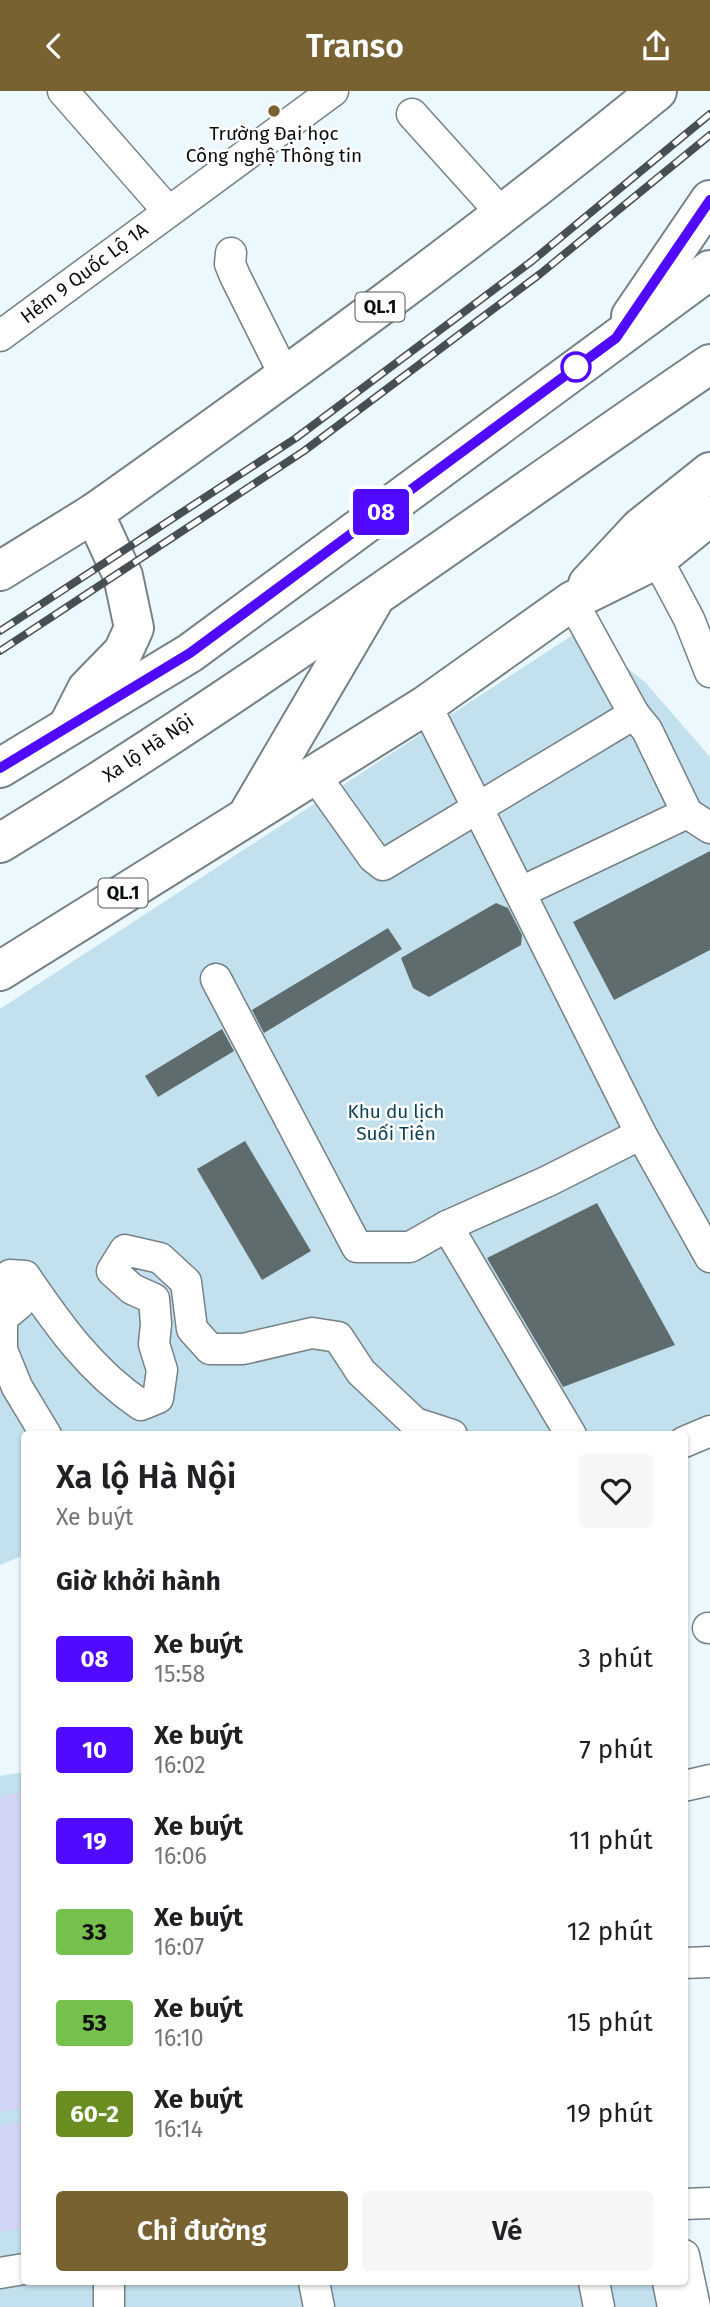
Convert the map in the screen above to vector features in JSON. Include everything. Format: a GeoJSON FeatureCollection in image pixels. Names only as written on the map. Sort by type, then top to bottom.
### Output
{"type":"FeatureCollection","features":[{"type":"Feature","properties":{"kind":"main road","name":"QL.1"},"geometry":{"type":"LineString","coordinates":[[94,513],[286,378],[503,215],[657,91]]}},
{"type":"Feature","properties":{"kind":"main road"},"geometry":{"type":"LineString","coordinates":[[616,338],[710,201]]}},
{"type":"Feature","properties":{"kind":"main road"},"geometry":{"type":"LineString","coordinates":[[0,768],[190,653],[710,270]]}},
{"type":"Feature","properties":{"kind":"main road","name":"Xa lộ Hà Nội"},"geometry":{"type":"LineString","coordinates":[[0,843],[70,800],[377,594],[710,365]]}},
{"type":"Feature","properties":{"kind":"main road"},"geometry":{"type":"LineString","coordinates":[[668,393],[710,382]]}},
{"type":"Feature","properties":{"kind":"main road","name":"QL.1"},"geometry":{"type":"LineString","coordinates":[[0,971],[426,705],[648,543],[710,472]]}},
{"type":"Feature","properties":{"kind":"main road"},"geometry":{"type":"LineString","coordinates":[[0,571],[94,513],[123,576],[134,628],[124,652],[87,689],[68,726]]}},
{"type":"Feature","properties":{"kind":"main road","name":"QL.1"},"geometry":{"type":"LineString","coordinates":[[648,543],[710,516]]}},
{"type":"Feature","properties":{"kind":"main road"},"geometry":{"type":"LineString","coordinates":[[247,815],[377,594]]}},
{"type":"Feature","properties":{"kind":"street"},"geometry":{"type":"LineString","coordinates":[[63,91],[169,211]]}},
{"type":"Feature","properties":{"kind":"street","name":"Hẻm 9 Quốc Lộ 1A"},"geometry":{"type":"LineString","coordinates":[[0,336],[333,91]]}},
{"type":"Feature","properties":{"kind":"street"},"geometry":{"type":"LineString","coordinates":[[412,114],[503,215]]}},
{"type":"Feature","properties":{"kind":"street"},"geometry":{"type":"LineString","coordinates":[[231,253],[230,264],[286,378]]}},
{"type":"Feature","properties":{"kind":"street"},"geometry":{"type":"LineString","coordinates":[[648,543],[690,619],[710,673]]}},
{"type":"Feature","properties":{"kind":"street"},"geometry":{"type":"LineString","coordinates":[[521,892],[698,821],[647,730],[634,714],[572,601]]}},
{"type":"Feature","properties":{"kind":"street"},"geometry":{"type":"LineString","coordinates":[[426,705],[641,1134],[710,1258]]}},
{"type":"Feature","properties":{"kind":"street"},"geometry":{"type":"LineString","coordinates":[[314,774],[373,857],[383,865],[634,714]]}},
{"type":"Feature","properties":{"kind":"street"},"geometry":{"type":"LineString","coordinates":[[216,979],[357,1247],[410,1247],[447,1226],[548,1181],[641,1134]]}},
{"type":"Feature","properties":{"kind":"street"},"geometry":{"type":"LineString","coordinates":[[447,1226],[569,1431]]}},
{"type":"Feature","properties":{"kind":"street"},"geometry":{"type":"LineString","coordinates":[[44,1431],[18,1387],[2,1350],[2,1318],[19,1304],[9,1292],[10,1275],[25,1276],[83,1357],[116,1388],[141,1405],[158,1398],[162,1370],[154,1344],[154,1299],[132,1289],[112,1272],[125,1251],[160,1258],[186,1282],[192,1329],[210,1349],[243,1349],[312,1333],[338,1337],[361,1372],[415,1423],[440,1431]]}},
{"type":"Feature","properties":{"kind":"street"},"geometry":{"type":"LineString","coordinates":[[688,1440],[710,1431]]}},
{"type":"Feature","properties":{"kind":"street"},"geometry":{"type":"LineString","coordinates":[[688,1785],[710,1780]]}},
{"type":"Feature","properties":{"kind":"street"},"geometry":{"type":"LineString","coordinates":[[688,1963],[710,1962]]}},
{"type":"Feature","properties":{"kind":"street"},"geometry":{"type":"LineString","coordinates":[[688,2204],[710,2203]]}},
{"type":"Feature","properties":{"kind":"street"},"geometry":{"type":"LineString","coordinates":[[0,2273],[21,2270]]}},
{"type":"Feature","properties":{"kind":"street"},"geometry":{"type":"LineString","coordinates":[[688,2274],[695,2307]]}},
{"type":"Feature","properties":{"kind":"street"},"geometry":{"type":"LineString","coordinates":[[108,2285],[109,2307]]}},
{"type":"Feature","properties":{"kind":"street"},"geometry":{"type":"LineString","coordinates":[[315,2285],[319,2307]]}},
{"type":"Feature","properties":{"kind":"street"},"geometry":{"type":"LineString","coordinates":[[595,2285],[599,2307]]}},
{"type":"Feature","properties":{"kind":"street"},"geometry":{"type":"LineString","coordinates":[[669,2285],[673,2307]]}},
{"type":"Feature","properties":{"kind":"green space","name":"Khu du lịch Suối Tiên"},"geometry":{"type":"Polygon","coordinates":[[[579,631],[645,682],[710,757],[710,1414],[676,1431],[21,1431],[21,1556],[0,1565],[0,1009],[579,631]]]}},
{"type":"Feature","properties":{"kind":"green space"},"geometry":{"type":"Polygon","coordinates":[[[21,1772],[21,2285],[684,2285],[688,2307],[0,2307],[0,1776],[21,1772]]]}},
{"type":"Feature","properties":{"kind":"shaded area"},"geometry":{"type":"Polygon","coordinates":[[[21,1793],[21,2108],[0,2112],[0,1797],[21,1793]]]}},
{"type":"Feature","properties":{"kind":"shaded area"},"geometry":{"type":"Polygon","coordinates":[[[21,2122],[21,2228],[0,2232],[0,2126],[21,2122]]]}},
{"type":"Feature","properties":{"kind":"building"},"geometry":{"type":"Polygon","coordinates":[[[710,851],[710,950],[614,1000],[573,922],[710,851]]]}},
{"type":"Feature","properties":{"kind":"building"},"geometry":{"type":"Polygon","coordinates":[[[496,903],[508,908],[522,935],[521,945],[429,997],[413,988],[401,958],[496,903]]]}},
{"type":"Feature","properties":{"kind":"building"},"geometry":{"type":"Polygon","coordinates":[[[388,928],[402,949],[264,1033],[252,1010],[388,928]]]}},
{"type":"Feature","properties":{"kind":"building"},"geometry":{"type":"Polygon","coordinates":[[[222,1029],[234,1051],[158,1097],[145,1076],[222,1029]]]}},
{"type":"Feature","properties":{"kind":"building"},"geometry":{"type":"Polygon","coordinates":[[[245,1141],[311,1251],[262,1280],[197,1169],[245,1141]]]}},
{"type":"Feature","properties":{"kind":"building"},"geometry":{"type":"Polygon","coordinates":[[[597,1203],[675,1345],[563,1387],[487,1258],[597,1203]]]}},
{"type":"Feature","properties":{"kind":"railway"},"geometry":{"type":"LineString","coordinates":[[0,631],[296,438],[532,261],[710,114]]}},
{"type":"Feature","properties":{"kind":"railway"},"geometry":{"type":"LineString","coordinates":[[0,651],[304,451],[540,274],[710,135]]}},
{"type":"Feature","properties":{"kind":"bus line","name":"08"},"geometry":{"type":"LineString","coordinates":[[0,768],[190,653],[616,338],[710,200]]}},
{"type":"Feature","properties":{"kind":"place","name":"Trường Đại học Công nghệ Thông tin"},"geometry":{"type":"Point","coordinates":[274,111]}}]}
